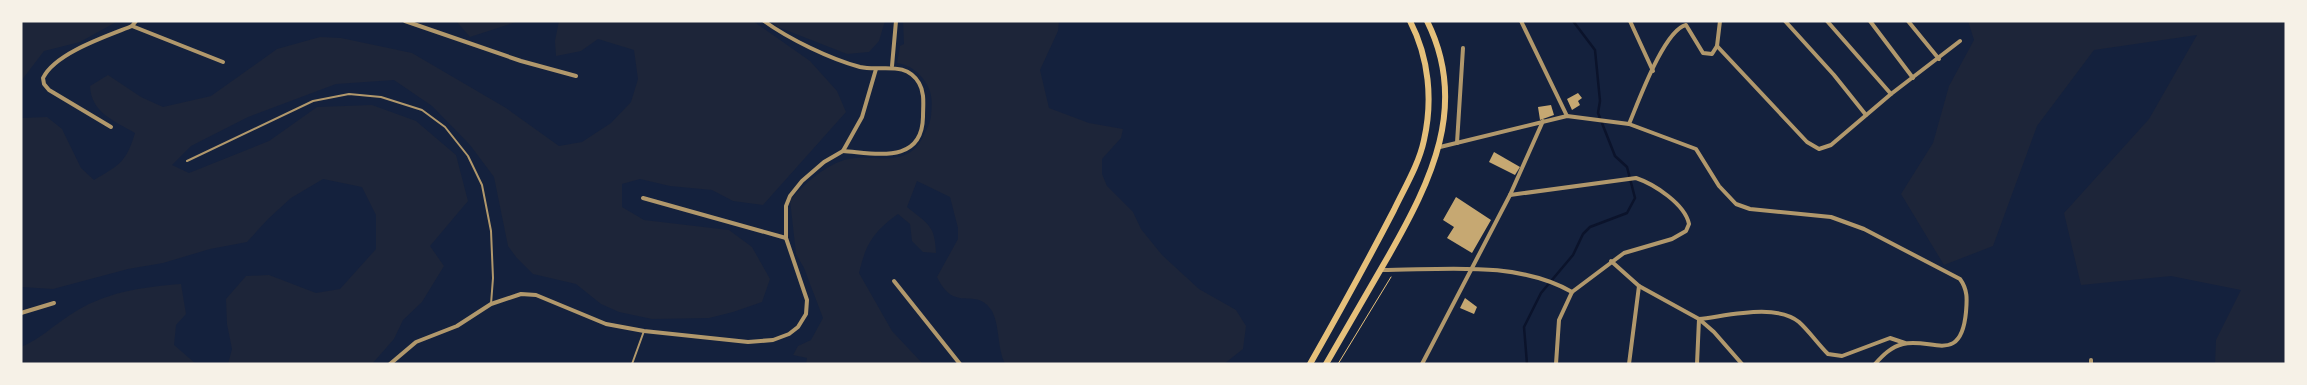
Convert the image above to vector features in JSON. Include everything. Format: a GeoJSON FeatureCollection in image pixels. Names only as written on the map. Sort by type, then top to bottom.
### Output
{"type":"FeatureCollection","features":[{"type":"Feature","properties":{"kind":"highway"},"geometry":{"type":"LineString","coordinates":[[1310,364],[1372,253],[1415,167],[1424,141],[1429,110],[1428,80],[1422,50],[1410,21]]}},
{"type":"Feature","properties":{"kind":"highway"},"geometry":{"type":"LineString","coordinates":[[1326,364],[1381,270],[1427,183],[1440,147],[1446,105],[1444,78],[1438,46],[1427,21]]}},
{"type":"Feature","properties":{"kind":"street"},"geometry":{"type":"LineString","coordinates":[[111,127],[49,90],[44,84],[43,78],[53,65],[95,41],[132,26],[136,21]]}},
{"type":"Feature","properties":{"kind":"street"},"geometry":{"type":"LineString","coordinates":[[405,21],[521,61],[576,76]]}},
{"type":"Feature","properties":{"kind":"street"},"geometry":{"type":"LineString","coordinates":[[764,21],[775,29],[842,61],[876,69],[892,66],[910,74],[919,82],[924,94],[923,121],[919,135],[911,146],[900,153],[843,151]]}},
{"type":"Feature","properties":{"kind":"street"},"geometry":{"type":"LineString","coordinates":[[892,66],[896,21]]}},
{"type":"Feature","properties":{"kind":"street"},"geometry":{"type":"LineString","coordinates":[[1521,21],[1567,116]]}},
{"type":"Feature","properties":{"kind":"street"},"geometry":{"type":"LineString","coordinates":[[1630,21],[1653,71]]}},
{"type":"Feature","properties":{"kind":"street"},"geometry":{"type":"LineString","coordinates":[[1629,124],[1671,36],[1682,26],[1689,28],[1702,53],[1712,54],[1718,46],[1720,21]]}},
{"type":"Feature","properties":{"kind":"street"},"geometry":{"type":"LineString","coordinates":[[1785,21],[1834,75],[1866,115]]}},
{"type":"Feature","properties":{"kind":"street"},"geometry":{"type":"LineString","coordinates":[[1827,21],[1891,94]]}},
{"type":"Feature","properties":{"kind":"street"},"geometry":{"type":"LineString","coordinates":[[1870,21],[1913,78]]}},
{"type":"Feature","properties":{"kind":"street"},"geometry":{"type":"LineString","coordinates":[[1908,21],[1939,59]]}},
{"type":"Feature","properties":{"kind":"street"},"geometry":{"type":"LineString","coordinates":[[132,26],[223,62]]}},
{"type":"Feature","properties":{"kind":"street"},"geometry":{"type":"LineString","coordinates":[[1718,46],[1813,147],[1819,149],[1831,145],[1891,94],[1960,41]]}},
{"type":"Feature","properties":{"kind":"street"},"geometry":{"type":"LineString","coordinates":[[1457,143],[1463,48]]}},
{"type":"Feature","properties":{"kind":"street"},"geometry":{"type":"LineString","coordinates":[[390,364],[416,342],[457,326],[491,304],[521,294],[536,295],[606,324],[644,331],[748,342],[773,340],[789,334],[798,327],[806,314],[807,300],[786,238],[786,206],[790,196],[802,181],[824,162],[843,151],[862,117],[876,69]]}},
{"type":"Feature","properties":{"kind":"street"},"geometry":{"type":"LineString","coordinates":[[1440,147],[1567,116],[1629,124],[1696,149],[1719,186],[1736,204],[1750,209],[1831,217],[1864,228],[1896,244],[1924,262],[1954,274],[1965,285],[1967,298],[1965,324],[1958,338],[1951,344],[1939,347],[1905,343],[1890,338],[1842,356],[1828,354],[1798,322],[1787,315],[1772,312],[1699,319]]}},
{"type":"Feature","properties":{"kind":"street"},"geometry":{"type":"LineString","coordinates":[[1422,364],[1510,195],[1543,121]]}},
{"type":"Feature","properties":{"kind":"street"},"geometry":{"type":"LineString","coordinates":[[1510,195],[1636,178],[1678,205],[1688,217],[1689,224],[1680,236],[1633,249],[1611,261],[1572,292],[1559,320],[1556,364]]}},
{"type":"Feature","properties":{"kind":"street"},"geometry":{"type":"LineString","coordinates":[[643,198],[786,238]]}},
{"type":"Feature","properties":{"kind":"street"},"geometry":{"type":"LineString","coordinates":[[1611,261],[1639,286],[1699,319],[1714,332],[1742,364]]}},
{"type":"Feature","properties":{"kind":"street"},"geometry":{"type":"LineString","coordinates":[[1381,270],[1470,270],[1543,278],[1572,292]]}},
{"type":"Feature","properties":{"kind":"street"},"geometry":{"type":"LineString","coordinates":[[894,281],[960,364]]}},
{"type":"Feature","properties":{"kind":"street"},"geometry":{"type":"LineString","coordinates":[[1629,364],[1639,286]]}},
{"type":"Feature","properties":{"kind":"street"},"geometry":{"type":"LineString","coordinates":[[21,313],[54,303]]}},
{"type":"Feature","properties":{"kind":"street"},"geometry":{"type":"LineString","coordinates":[[1697,364],[1699,319]]}},
{"type":"Feature","properties":{"kind":"street"},"geometry":{"type":"LineString","coordinates":[[1875,364],[1895,346],[1905,343]]}},
{"type":"Feature","properties":{"kind":"lane"},"geometry":{"type":"LineString","coordinates":[[187,161],[313,101],[349,94],[381,97],[422,110],[445,128],[468,156],[482,184],[491,231],[493,278],[491,304]]}},
{"type":"Feature","properties":{"kind":"lane"},"geometry":{"type":"LineString","coordinates":[[632,364],[644,331]]}},
{"type":"Feature","properties":{"kind":"path"},"geometry":{"type":"LineString","coordinates":[[1338,364],[1356,331],[1396,270]]}},
{"type":"Feature","properties":{"kind":"shaded area"},"geometry":{"type":"Polygon","coordinates":[[[21,21],[118,21],[80,42],[44,51],[21,81],[21,21]]]}},
{"type":"Feature","properties":{"kind":"shaded area"},"geometry":{"type":"Polygon","coordinates":[[[456,21],[519,21],[470,37],[456,21]]]}},
{"type":"Feature","properties":{"kind":"shaded area"},"geometry":{"type":"Polygon","coordinates":[[[559,21],[753,21],[810,61],[837,91],[846,112],[763,205],[733,201],[712,190],[670,186],[640,179],[622,184],[622,207],[644,220],[729,230],[752,247],[770,279],[762,302],[709,318],[652,319],[619,312],[601,304],[576,284],[533,274],[508,246],[494,177],[470,145],[432,106],[394,80],[336,84],[248,117],[191,146],[172,165],[189,173],[269,141],[317,107],[372,105],[416,121],[456,155],[468,201],[430,246],[444,266],[422,302],[403,320],[394,339],[372,364],[228,364],[232,349],[227,324],[226,299],[246,276],[269,275],[316,293],[340,289],[376,249],[376,215],[362,187],[323,179],[291,198],[247,242],[210,249],[163,263],[128,269],[53,289],[21,287],[21,118],[47,117],[62,129],[81,168],[94,180],[110,171],[125,157],[135,133],[99,110],[91,95],[90,86],[108,75],[141,97],[163,107],[211,96],[277,49],[320,37],[341,38],[412,53],[506,108],[559,146],[582,142],[611,123],[631,102],[638,79],[634,50],[598,39],[581,51],[556,56],[555,41],[559,21]]]}},
{"type":"Feature","properties":{"kind":"shaded area"},"geometry":{"type":"Polygon","coordinates":[[[771,21],[885,21],[879,41],[869,52],[847,54],[778,27],[771,21]]]}},
{"type":"Feature","properties":{"kind":"shaded area"},"geometry":{"type":"Polygon","coordinates":[[[903,21],[1059,21],[1058,31],[1040,70],[1049,108],[1089,123],[1123,129],[1121,138],[1102,159],[1102,174],[1107,186],[1133,212],[1141,229],[1162,255],[1199,289],[1236,310],[1246,326],[1243,349],[1224,364],[1005,364],[992,311],[979,300],[958,298],[951,295],[937,277],[958,239],[958,228],[950,197],[917,181],[907,207],[929,226],[934,236],[936,253],[923,252],[912,241],[910,224],[898,214],[882,227],[872,239],[859,273],[892,331],[923,364],[806,364],[807,358],[793,355],[798,346],[811,340],[823,318],[804,268],[796,254],[790,200],[808,182],[836,163],[855,158],[888,158],[907,154],[916,147],[930,122],[932,99],[926,83],[914,70],[906,65],[897,63],[900,46],[904,44],[903,21]]]}},
{"type":"Feature","properties":{"kind":"shaded area"},"geometry":{"type":"Polygon","coordinates":[[[1968,21],[2286,21],[2286,364],[2215,364],[2216,340],[2241,290],[2171,276],[2081,285],[2064,213],[2149,119],[2197,35],[2094,50],[2037,126],[1993,246],[1944,265],[1901,194],[1933,143],[1949,86],[1974,40],[1968,21]]]}},
{"type":"Feature","properties":{"kind":"shaded area"},"geometry":{"type":"Polygon","coordinates":[[[181,284],[186,314],[176,325],[174,345],[196,364],[21,364],[21,347],[83,307],[124,292],[181,284]]]}},
{"type":"Feature","properties":{"kind":"building"},"geometry":{"type":"Polygon","coordinates":[[[1578,93],[1582,98],[1578,101],[1580,105],[1572,110],[1567,99],[1578,93]]]}},
{"type":"Feature","properties":{"kind":"building"},"geometry":{"type":"Polygon","coordinates":[[[1551,105],[1554,115],[1540,120],[1538,107],[1551,105]]]}},
{"type":"Feature","properties":{"kind":"building"},"geometry":{"type":"Polygon","coordinates":[[[1494,152],[1520,167],[1515,175],[1489,162],[1494,152]]]}},
{"type":"Feature","properties":{"kind":"building"},"geometry":{"type":"Polygon","coordinates":[[[1456,197],[1491,220],[1472,253],[1447,238],[1454,227],[1443,220],[1456,197]]]}},
{"type":"Feature","properties":{"kind":"building"},"geometry":{"type":"Polygon","coordinates":[[[1465,298],[1477,307],[1474,314],[1460,308],[1465,298]]]}},
{"type":"Feature","properties":{"kind":"waterway"},"geometry":{"type":"LineString","coordinates":[[1527,364],[1524,327],[1541,293],[1573,255],[1583,234],[1590,227],[1627,213],[1635,198],[1627,167],[1615,156],[1598,113],[1600,101],[1595,50],[1573,21]]}}]}
